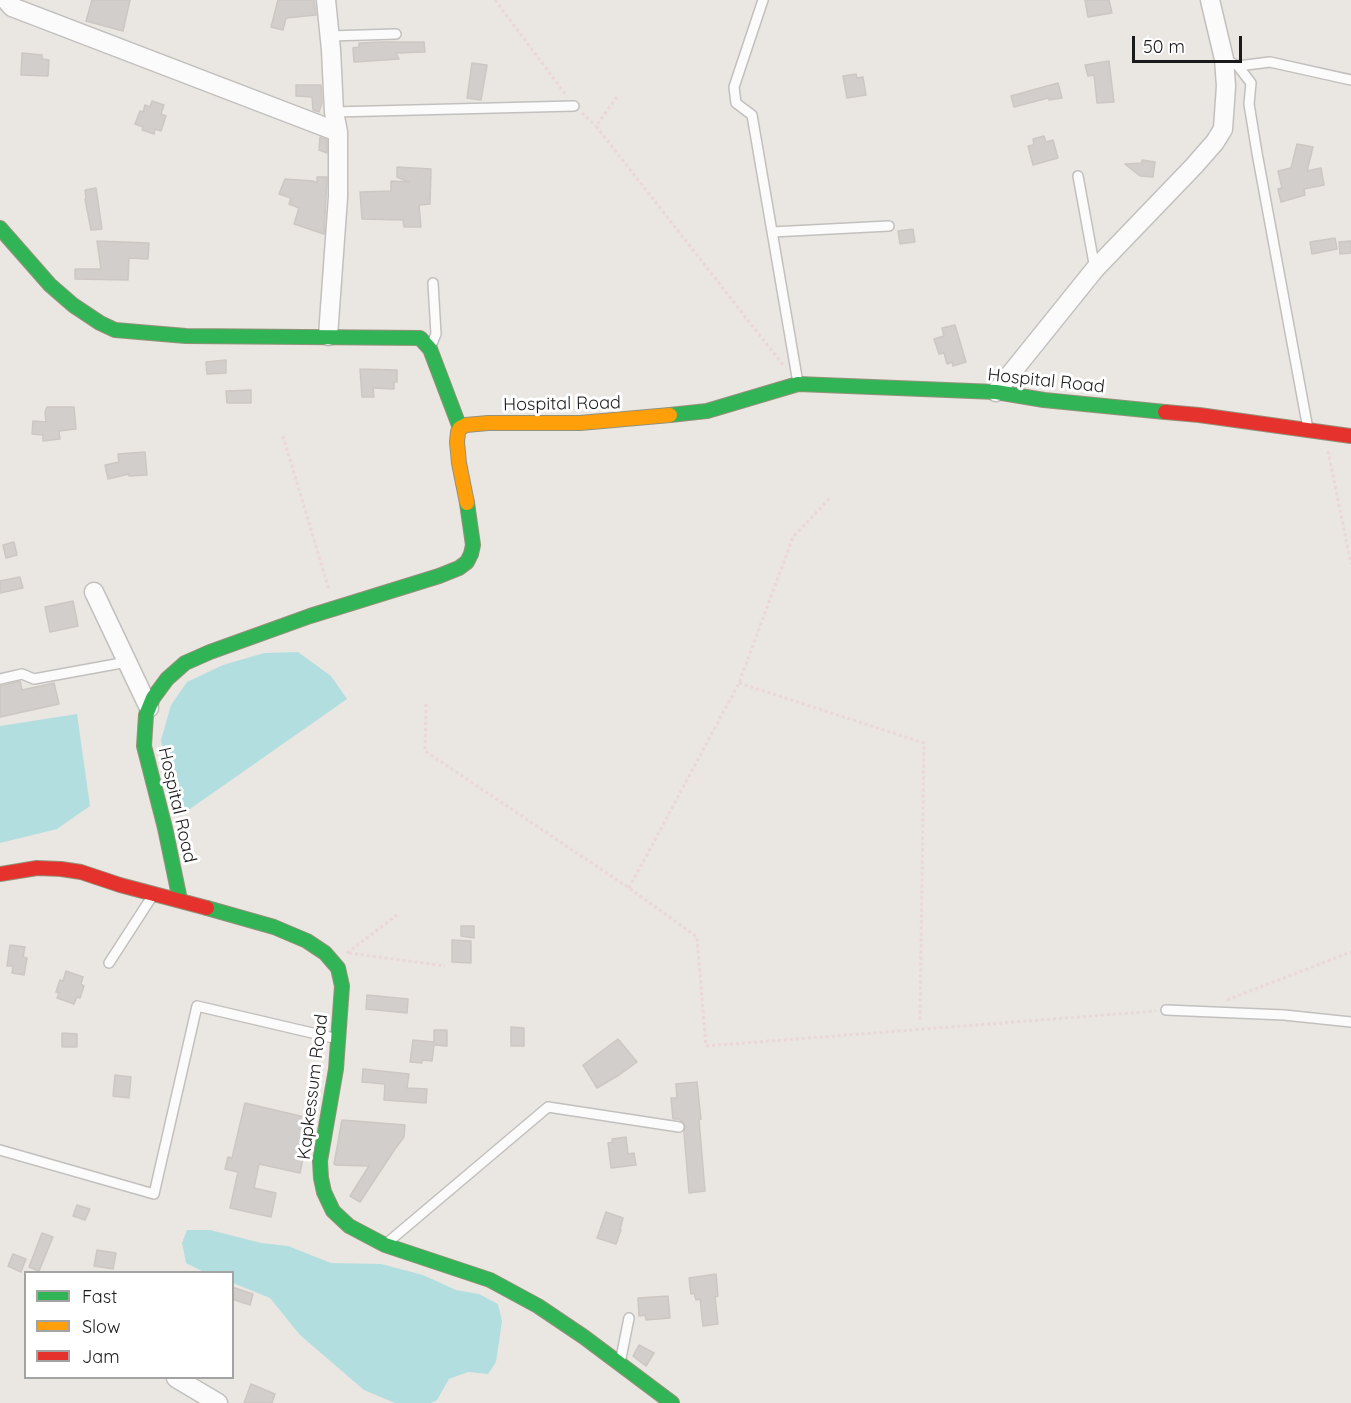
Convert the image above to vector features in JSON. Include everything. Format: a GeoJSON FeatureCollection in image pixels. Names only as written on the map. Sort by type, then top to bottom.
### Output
{"type":"FeatureCollection","features":[{"type":"Feature","properties":{"kind":"street"},"geometry":{"type":"LineString","coordinates":[[6,0],[12,7],[338,132]]}},
{"type":"Feature","properties":{"kind":"street"},"geometry":{"type":"LineString","coordinates":[[326,0],[334,112],[338,132],[338,197],[328,336]]}},
{"type":"Feature","properties":{"kind":"street"},"geometry":{"type":"LineString","coordinates":[[996,392],[1095,269],[1194,166],[1223,129],[1226,86],[1231,63],[1210,0]]}},
{"type":"Feature","properties":{"kind":"street"},"geometry":{"type":"LineString","coordinates":[[0,228],[50,285],[73,305],[115,330],[186,336],[414,337],[424,341],[430,349],[460,428]]}},
{"type":"Feature","properties":{"kind":"street","name":"Hospital Road"},"geometry":{"type":"LineString","coordinates":[[180,900],[144,746],[146,715],[153,698],[167,679],[185,663],[210,652],[335,608],[439,576],[467,562],[473,545],[457,442],[460,428],[466,425],[580,423],[651,418],[707,411],[798,384],[996,392],[1044,400],[1199,415],[1351,436]]}},
{"type":"Feature","properties":{"kind":"street"},"geometry":{"type":"LineString","coordinates":[[94,592],[149,708]]}},
{"type":"Feature","properties":{"kind":"street"},"geometry":{"type":"LineString","coordinates":[[0,874],[38,868],[81,872],[120,885],[274,927],[307,941],[334,963]]}},
{"type":"Feature","properties":{"kind":"street","name":"Kapkessum Road"},"geometry":{"type":"LineString","coordinates":[[334,963],[338,968],[342,987],[336,1069],[320,1161],[324,1192],[333,1211],[348,1226],[385,1245],[490,1280],[538,1306],[584,1337],[672,1403]]}},
{"type":"Feature","properties":{"kind":"street"},"geometry":{"type":"LineString","coordinates":[[179,1379],[218,1403]]}},
{"type":"Feature","properties":{"kind":"lane"},"geometry":{"type":"LineString","coordinates":[[763,0],[734,87],[736,103],[752,115],[798,384]]}},
{"type":"Feature","properties":{"kind":"lane"},"geometry":{"type":"LineString","coordinates":[[330,36],[396,34]]}},
{"type":"Feature","properties":{"kind":"lane"},"geometry":{"type":"LineString","coordinates":[[1231,63],[1269,62],[1351,80]]}},
{"type":"Feature","properties":{"kind":"lane"},"geometry":{"type":"LineString","coordinates":[[1231,63],[1251,83],[1249,104],[1257,153],[1308,430]]}},
{"type":"Feature","properties":{"kind":"lane"},"geometry":{"type":"LineString","coordinates":[[334,112],[574,106]]}},
{"type":"Feature","properties":{"kind":"lane"},"geometry":{"type":"LineString","coordinates":[[1078,176],[1095,269]]}},
{"type":"Feature","properties":{"kind":"lane"},"geometry":{"type":"LineString","coordinates":[[772,232],[889,226]]}},
{"type":"Feature","properties":{"kind":"lane"},"geometry":{"type":"LineString","coordinates":[[430,349],[436,334],[433,283]]}},
{"type":"Feature","properties":{"kind":"lane"},"geometry":{"type":"LineString","coordinates":[[0,679],[22,674],[34,679],[127,662]]}},
{"type":"Feature","properties":{"kind":"lane"},"geometry":{"type":"LineString","coordinates":[[108,963],[154,893]]}},
{"type":"Feature","properties":{"kind":"lane"},"geometry":{"type":"LineString","coordinates":[[0,1150],[154,1194],[197,1006],[338,1039]]}},
{"type":"Feature","properties":{"kind":"lane"},"geometry":{"type":"LineString","coordinates":[[1166,1010],[1284,1015],[1351,1022]]}},
{"type":"Feature","properties":{"kind":"lane"},"geometry":{"type":"LineString","coordinates":[[385,1245],[548,1107],[679,1127]]}},
{"type":"Feature","properties":{"kind":"lane"},"geometry":{"type":"LineString","coordinates":[[619,1364],[629,1318]]}},
{"type":"Feature","properties":{"kind":"path"},"geometry":{"type":"LineString","coordinates":[[495,0],[574,106],[596,126],[798,384]]}},
{"type":"Feature","properties":{"kind":"path"},"geometry":{"type":"LineString","coordinates":[[596,126],[618,97]]}},
{"type":"Feature","properties":{"kind":"path"},"geometry":{"type":"LineString","coordinates":[[1324,432],[1351,564]]}},
{"type":"Feature","properties":{"kind":"path"},"geometry":{"type":"LineString","coordinates":[[283,436],[335,608]]}},
{"type":"Feature","properties":{"kind":"path"},"geometry":{"type":"LineString","coordinates":[[628,888],[739,683],[793,537],[830,498]]}},
{"type":"Feature","properties":{"kind":"path"},"geometry":{"type":"LineString","coordinates":[[739,683],[924,743],[920,1020]]}},
{"type":"Feature","properties":{"kind":"path"},"geometry":{"type":"LineString","coordinates":[[426,704],[425,751],[697,937],[706,1046],[1166,1010]]}},
{"type":"Feature","properties":{"kind":"path"},"geometry":{"type":"LineString","coordinates":[[334,963],[397,915]]}},
{"type":"Feature","properties":{"kind":"path"},"geometry":{"type":"LineString","coordinates":[[1198,1011],[1351,952]]}},
{"type":"Feature","properties":{"kind":"path"},"geometry":{"type":"LineString","coordinates":[[347,953],[445,966]]}},
{"type":"Feature","properties":{"kind":"water"},"geometry":{"type":"Polygon","coordinates":[[[298,652],[331,676],[347,699],[180,816],[169,793],[161,740],[171,705],[187,682],[223,665],[264,653],[298,652]]]}},
{"type":"Feature","properties":{"kind":"water"},"geometry":{"type":"Polygon","coordinates":[[[77,714],[90,806],[57,829],[0,843],[0,726],[77,714]]]}},
{"type":"Feature","properties":{"kind":"water"},"geometry":{"type":"Polygon","coordinates":[[[187,1230],[210,1230],[261,1243],[288,1246],[331,1263],[381,1264],[423,1275],[456,1290],[479,1294],[498,1304],[502,1321],[496,1362],[488,1374],[468,1372],[449,1379],[437,1400],[431,1403],[395,1403],[364,1390],[300,1335],[270,1298],[234,1283],[234,1271],[202,1271],[186,1263],[182,1243],[187,1230]]]}},
{"type":"Feature","properties":{"kind":"building"},"geometry":{"type":"Polygon","coordinates":[[[92,0],[130,0],[123,31],[86,21],[92,0]]]}},
{"type":"Feature","properties":{"kind":"building"},"geometry":{"type":"Polygon","coordinates":[[[278,0],[314,0],[316,15],[286,18],[283,30],[271,27],[278,0]]]}},
{"type":"Feature","properties":{"kind":"building"},"geometry":{"type":"Polygon","coordinates":[[[1085,0],[1109,0],[1112,13],[1088,17],[1085,0]]]}},
{"type":"Feature","properties":{"kind":"building"},"geometry":{"type":"Polygon","coordinates":[[[424,42],[425,52],[396,53],[399,59],[354,62],[353,48],[359,47],[359,43],[424,42]]]}},
{"type":"Feature","properties":{"kind":"building"},"geometry":{"type":"Polygon","coordinates":[[[22,53],[42,55],[42,59],[49,60],[48,76],[21,75],[22,53]]]}},
{"type":"Feature","properties":{"kind":"building"},"geometry":{"type":"Polygon","coordinates":[[[1109,61],[1114,102],[1097,103],[1094,75],[1088,76],[1085,65],[1109,61]]]}},
{"type":"Feature","properties":{"kind":"building"},"geometry":{"type":"Polygon","coordinates":[[[472,63],[487,65],[481,100],[467,98],[472,63]]]}},
{"type":"Feature","properties":{"kind":"building"},"geometry":{"type":"Polygon","coordinates":[[[856,74],[857,78],[863,77],[866,95],[847,98],[843,76],[856,74]]]}},
{"type":"Feature","properties":{"kind":"building"},"geometry":{"type":"Polygon","coordinates":[[[1058,83],[1062,98],[1049,100],[1048,98],[1014,107],[1011,96],[1058,83]]]}},
{"type":"Feature","properties":{"kind":"building"},"geometry":{"type":"Polygon","coordinates":[[[296,85],[321,85],[322,103],[319,112],[313,110],[312,97],[296,96],[296,85]]]}},
{"type":"Feature","properties":{"kind":"building"},"geometry":{"type":"Polygon","coordinates":[[[152,101],[164,105],[161,114],[166,116],[161,131],[155,129],[154,134],[142,130],[143,127],[135,124],[140,111],[143,112],[145,105],[150,107],[152,101]]]}},
{"type":"Feature","properties":{"kind":"building"},"geometry":{"type":"Polygon","coordinates":[[[1044,136],[1046,142],[1053,140],[1058,158],[1033,165],[1028,146],[1034,145],[1033,139],[1044,136]]]}},
{"type":"Feature","properties":{"kind":"building"},"geometry":{"type":"Polygon","coordinates":[[[320,137],[327,140],[327,153],[319,150],[320,137]]]}},
{"type":"Feature","properties":{"kind":"building"},"geometry":{"type":"Polygon","coordinates":[[[1297,144],[1313,147],[1307,171],[1321,168],[1324,185],[1304,189],[1305,195],[1281,202],[1278,189],[1282,188],[1278,171],[1291,168],[1297,144]]]}},
{"type":"Feature","properties":{"kind":"building"},"geometry":{"type":"Polygon","coordinates":[[[1142,160],[1155,162],[1153,177],[1140,176],[1125,164],[1142,163],[1142,160]]]}},
{"type":"Feature","properties":{"kind":"building"},"geometry":{"type":"Polygon","coordinates":[[[397,167],[431,169],[430,204],[419,205],[421,227],[404,227],[403,220],[362,219],[360,192],[391,191],[391,181],[409,182],[397,177],[397,167]]]}},
{"type":"Feature","properties":{"kind":"building"},"geometry":{"type":"Polygon","coordinates":[[[317,177],[327,177],[324,234],[294,224],[299,208],[289,204],[291,198],[279,194],[285,179],[317,183],[317,177]]]}},
{"type":"Feature","properties":{"kind":"building"},"geometry":{"type":"Polygon","coordinates":[[[96,188],[102,229],[91,230],[85,190],[96,188]]]}},
{"type":"Feature","properties":{"kind":"building"},"geometry":{"type":"Polygon","coordinates":[[[913,229],[915,242],[900,244],[898,231],[913,229]]]}},
{"type":"Feature","properties":{"kind":"building"},"geometry":{"type":"Polygon","coordinates":[[[1335,238],[1337,249],[1312,254],[1310,242],[1335,238]]]}},
{"type":"Feature","properties":{"kind":"building"},"geometry":{"type":"Polygon","coordinates":[[[97,241],[149,243],[148,259],[129,258],[128,280],[75,279],[75,269],[101,269],[97,241]]]}},
{"type":"Feature","properties":{"kind":"building"},"geometry":{"type":"Polygon","coordinates":[[[1351,241],[1351,253],[1340,254],[1339,242],[1351,241]]]}},
{"type":"Feature","properties":{"kind":"building"},"geometry":{"type":"Polygon","coordinates":[[[955,325],[966,362],[953,366],[952,362],[947,364],[944,353],[939,354],[934,339],[944,336],[942,328],[955,325]]]}},
{"type":"Feature","properties":{"kind":"building"},"geometry":{"type":"Polygon","coordinates":[[[226,360],[226,373],[207,374],[206,362],[226,360]]]}},
{"type":"Feature","properties":{"kind":"building"},"geometry":{"type":"Polygon","coordinates":[[[360,369],[397,370],[397,382],[394,382],[394,389],[373,388],[374,397],[362,397],[360,369]]]}},
{"type":"Feature","properties":{"kind":"building"},"geometry":{"type":"Polygon","coordinates":[[[251,390],[251,403],[227,403],[226,391],[251,390]]]}},
{"type":"Feature","properties":{"kind":"building"},"geometry":{"type":"Polygon","coordinates":[[[47,407],[74,407],[76,429],[59,431],[60,439],[43,441],[43,435],[32,434],[33,421],[46,422],[47,407]]]}},
{"type":"Feature","properties":{"kind":"building"},"geometry":{"type":"Polygon","coordinates":[[[145,452],[147,475],[129,476],[129,474],[108,479],[105,465],[119,462],[118,454],[145,452]]]}},
{"type":"Feature","properties":{"kind":"building"},"geometry":{"type":"Polygon","coordinates":[[[14,542],[17,555],[6,558],[3,545],[14,542]]]}},
{"type":"Feature","properties":{"kind":"building"},"geometry":{"type":"Polygon","coordinates":[[[20,577],[23,588],[0,593],[0,581],[20,577]]]}},
{"type":"Feature","properties":{"kind":"building"},"geometry":{"type":"Polygon","coordinates":[[[73,601],[78,626],[50,632],[45,607],[73,601]]]}},
{"type":"Feature","properties":{"kind":"building"},"geometry":{"type":"Polygon","coordinates":[[[20,681],[22,690],[54,683],[59,704],[0,717],[0,686],[20,681]]]}},
{"type":"Feature","properties":{"kind":"building"},"geometry":{"type":"Polygon","coordinates":[[[461,926],[474,926],[474,938],[461,936],[461,926]]]}},
{"type":"Feature","properties":{"kind":"building"},"geometry":{"type":"Polygon","coordinates":[[[452,940],[471,941],[471,963],[452,962],[452,940]]]}},
{"type":"Feature","properties":{"kind":"building"},"geometry":{"type":"Polygon","coordinates":[[[10,945],[25,947],[23,957],[27,958],[24,975],[12,973],[13,966],[7,966],[10,945]]]}},
{"type":"Feature","properties":{"kind":"building"},"geometry":{"type":"Polygon","coordinates":[[[66,971],[83,977],[81,984],[84,986],[80,998],[77,997],[74,1004],[57,998],[59,993],[56,992],[60,980],[63,981],[66,971]]]}},
{"type":"Feature","properties":{"kind":"building"},"geometry":{"type":"Polygon","coordinates":[[[367,995],[408,999],[407,1013],[366,1009],[367,995]]]}},
{"type":"Feature","properties":{"kind":"building"},"geometry":{"type":"Polygon","coordinates":[[[511,1027],[524,1028],[524,1046],[511,1046],[511,1027]]]}},
{"type":"Feature","properties":{"kind":"building"},"geometry":{"type":"Polygon","coordinates":[[[434,1030],[447,1030],[447,1046],[434,1045],[432,1061],[410,1062],[413,1040],[434,1042],[434,1030]]]}},
{"type":"Feature","properties":{"kind":"building"},"geometry":{"type":"Polygon","coordinates":[[[62,1033],[77,1034],[77,1047],[62,1047],[62,1033]]]}},
{"type":"Feature","properties":{"kind":"building"},"geometry":{"type":"Polygon","coordinates":[[[618,1039],[637,1062],[597,1088],[583,1065],[618,1039]]]}},
{"type":"Feature","properties":{"kind":"building"},"geometry":{"type":"Polygon","coordinates":[[[363,1069],[409,1074],[407,1088],[427,1089],[426,1103],[384,1100],[385,1084],[362,1082],[363,1069]]]}},
{"type":"Feature","properties":{"kind":"building"},"geometry":{"type":"Polygon","coordinates":[[[115,1075],[131,1077],[129,1098],[113,1096],[115,1075]]]}},
{"type":"Feature","properties":{"kind":"building"},"geometry":{"type":"Polygon","coordinates":[[[697,1082],[705,1191],[689,1193],[685,1125],[679,1119],[673,1119],[671,1098],[677,1098],[676,1084],[697,1082]]]}},
{"type":"Feature","properties":{"kind":"building"},"geometry":{"type":"Polygon","coordinates":[[[245,1103],[313,1119],[300,1173],[259,1164],[254,1188],[276,1193],[271,1217],[230,1208],[238,1172],[225,1169],[228,1157],[232,1158],[245,1103]]]}},
{"type":"Feature","properties":{"kind":"building"},"geometry":{"type":"Polygon","coordinates":[[[342,1120],[405,1125],[404,1137],[360,1202],[350,1196],[369,1166],[334,1164],[342,1120]]]}},
{"type":"Feature","properties":{"kind":"building"},"geometry":{"type":"Polygon","coordinates":[[[626,1137],[628,1154],[634,1153],[636,1165],[611,1168],[608,1143],[613,1142],[612,1139],[626,1137]]]}},
{"type":"Feature","properties":{"kind":"building"},"geometry":{"type":"Polygon","coordinates":[[[77,1205],[90,1209],[85,1220],[73,1216],[77,1205]]]}},
{"type":"Feature","properties":{"kind":"building"},"geometry":{"type":"Polygon","coordinates":[[[606,1212],[623,1218],[616,1244],[597,1238],[606,1212]]]}},
{"type":"Feature","properties":{"kind":"building"},"geometry":{"type":"Polygon","coordinates":[[[42,1233],[53,1237],[39,1271],[29,1267],[42,1233]]]}},
{"type":"Feature","properties":{"kind":"building"},"geometry":{"type":"Polygon","coordinates":[[[97,1250],[116,1253],[113,1269],[94,1266],[97,1250]]]}},
{"type":"Feature","properties":{"kind":"building"},"geometry":{"type":"Polygon","coordinates":[[[13,1254],[26,1259],[21,1272],[8,1266],[13,1254]]]}},
{"type":"Feature","properties":{"kind":"building"},"geometry":{"type":"Polygon","coordinates":[[[716,1274],[718,1296],[715,1297],[718,1324],[703,1326],[700,1299],[696,1300],[694,1293],[691,1294],[689,1278],[716,1274]]]}},
{"type":"Feature","properties":{"kind":"building"},"geometry":{"type":"Polygon","coordinates":[[[234,1288],[253,1294],[250,1305],[234,1300],[234,1288]]]}},
{"type":"Feature","properties":{"kind":"building"},"geometry":{"type":"Polygon","coordinates":[[[668,1296],[670,1318],[646,1320],[645,1315],[639,1316],[638,1298],[668,1296]]]}},
{"type":"Feature","properties":{"kind":"building"},"geometry":{"type":"Polygon","coordinates":[[[639,1345],[654,1353],[646,1366],[633,1356],[639,1345]]]}},
{"type":"Feature","properties":{"kind":"building"},"geometry":{"type":"Polygon","coordinates":[[[251,1384],[275,1394],[272,1403],[244,1403],[251,1384]]]}},
{"type":"Feature","properties":{"kind":"traffic: fast"},"geometry":{"type":"LineString","coordinates":[[0,228],[50,285],[73,305],[115,330],[186,336],[420,338],[430,349],[460,428]]}},
{"type":"Feature","properties":{"kind":"traffic: fast"},"geometry":{"type":"LineString","coordinates":[[670,415],[707,411],[798,384],[996,392],[1044,400],[1165,412]]}},
{"type":"Feature","properties":{"kind":"traffic: fast"},"geometry":{"type":"LineString","coordinates":[[180,900],[144,746],[146,715],[153,698],[167,679],[185,663],[210,652],[310,616],[459,568],[467,562],[473,545],[467,503]]}},
{"type":"Feature","properties":{"kind":"traffic: fast"},"geometry":{"type":"LineString","coordinates":[[207,908],[274,927],[307,941],[325,953],[338,968],[342,986],[336,1069],[320,1161],[324,1192],[333,1211],[349,1226],[385,1245],[490,1280],[538,1306],[584,1337],[672,1403]]}},
{"type":"Feature","properties":{"kind":"traffic: slow"},"geometry":{"type":"LineString","coordinates":[[467,503],[457,442],[460,428],[466,425],[580,423],[670,415]]}},
{"type":"Feature","properties":{"kind":"traffic: jam"},"geometry":{"type":"LineString","coordinates":[[1165,412],[1351,436]]}},
{"type":"Feature","properties":{"kind":"traffic: jam"},"geometry":{"type":"LineString","coordinates":[[0,874],[37,868],[81,872],[207,908]]}}]}
